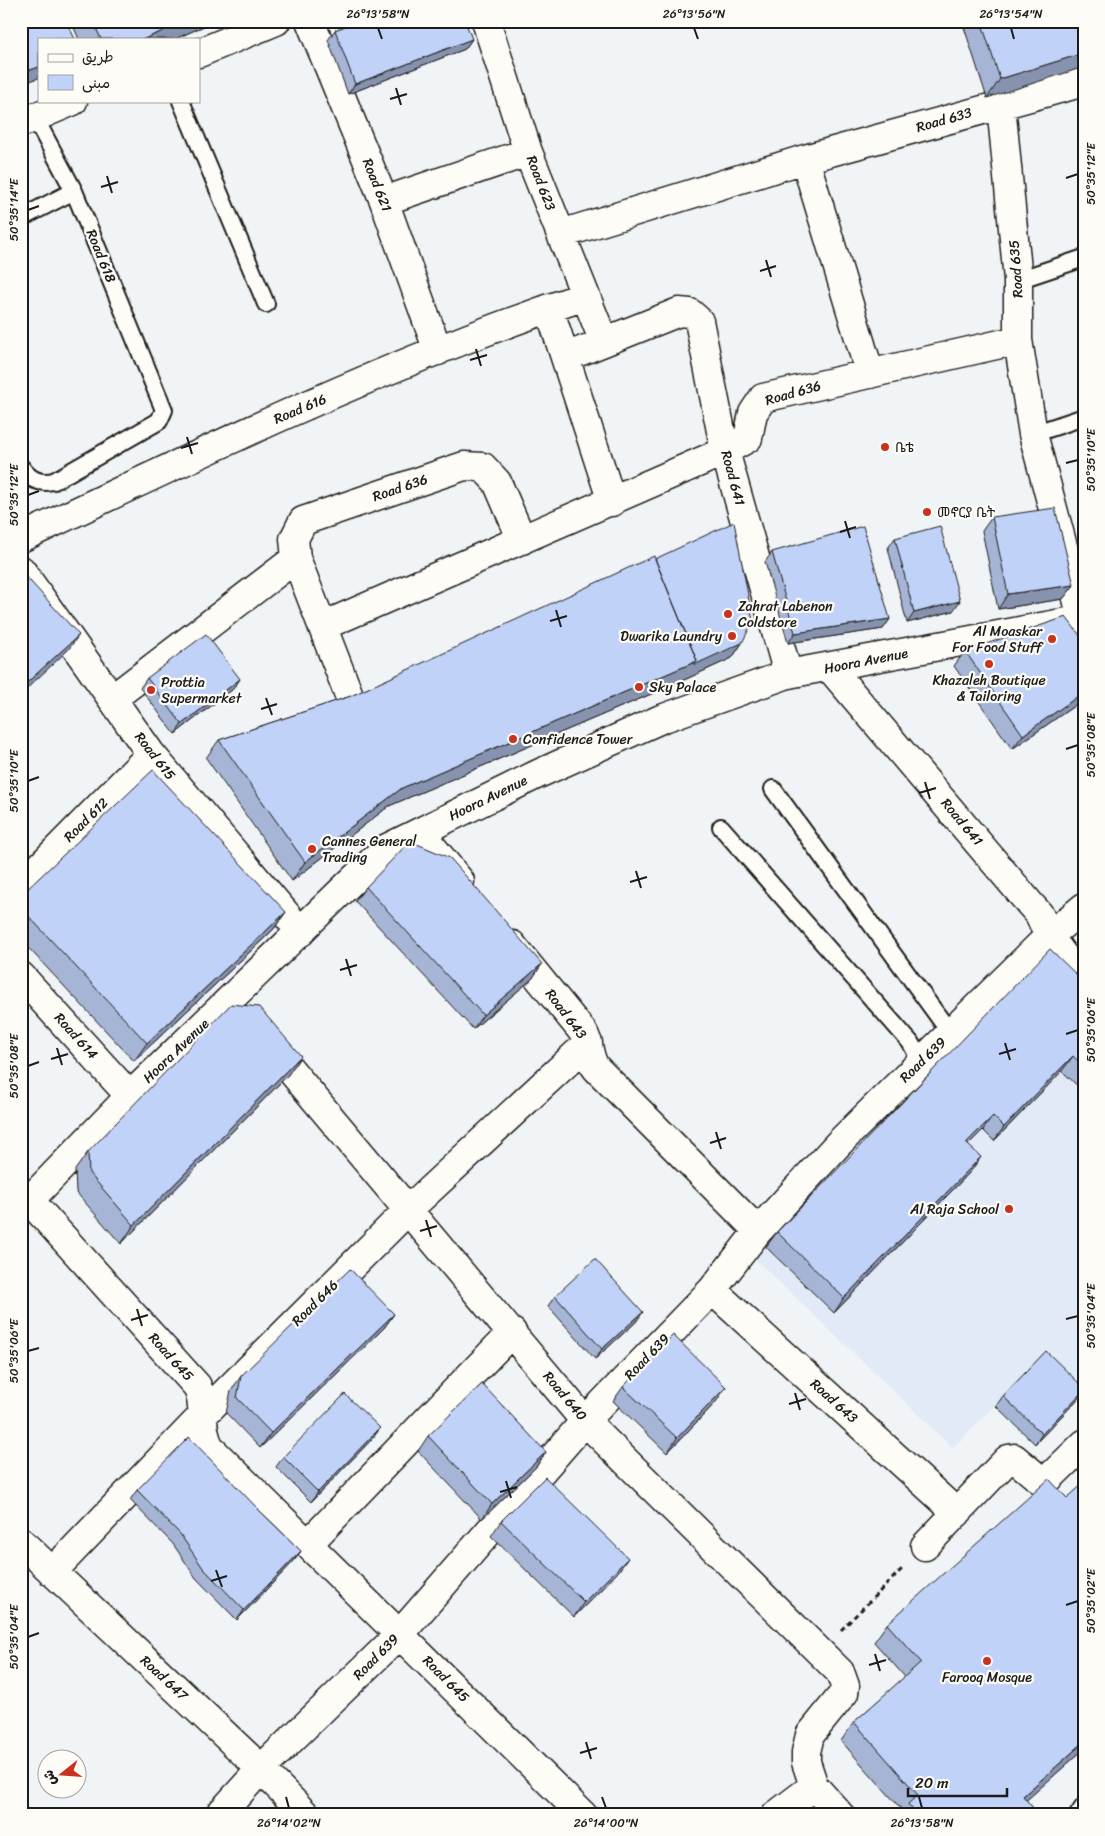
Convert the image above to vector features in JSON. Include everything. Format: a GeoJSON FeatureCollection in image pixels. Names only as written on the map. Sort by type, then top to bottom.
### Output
{"type":"FeatureCollection","features":[{"type":"Feature","properties":{"kind":"street"},"geometry":{"type":"LineString","coordinates":[[200,52],[276,21]]}},
{"type":"Feature","properties":{"kind":"street","name":"Road 621"},"geometry":{"type":"LineString","coordinates":[[310,21],[384,201],[438,351]]}},
{"type":"Feature","properties":{"kind":"street","name":"Road 623"},"geometry":{"type":"LineString","coordinates":[[486,21],[528,152],[604,342]]}},
{"type":"Feature","properties":{"kind":"street","name":"Road 633"},"geometry":{"type":"LineString","coordinates":[[561,234],[805,159],[1084,82]]}},
{"type":"Feature","properties":{"kind":"street"},"geometry":{"type":"LineString","coordinates":[[28,120],[71,102]]}},
{"type":"Feature","properties":{"kind":"street","name":"Road 635"},"geometry":{"type":"LineString","coordinates":[[1000,104],[1018,280],[1018,340],[1033,434],[1083,621]]}},
{"type":"Feature","properties":{"kind":"street"},"geometry":{"type":"LineString","coordinates":[[384,201],[528,152]]}},
{"type":"Feature","properties":{"kind":"street"},"geometry":{"type":"LineString","coordinates":[[805,159],[870,374]]}},
{"type":"Feature","properties":{"kind":"street","name":"Road 616"},"geometry":{"type":"LineString","coordinates":[[21,538],[228,440],[438,351],[585,296]]}},
{"type":"Feature","properties":{"kind":"street"},"geometry":{"type":"LineString","coordinates":[[549,308],[612,502]]}},
{"type":"Feature","properties":{"kind":"street","name":"Road 641"},"geometry":{"type":"LineString","coordinates":[[604,342],[680,312],[690,313],[699,321],[725,451],[788,674]]}},
{"type":"Feature","properties":{"kind":"street","name":"Road 636"},"geometry":{"type":"LineString","coordinates":[[323,626],[612,502],[725,451],[748,438],[753,413],[763,398],[1018,340]]}},
{"type":"Feature","properties":{"kind":"street"},"geometry":{"type":"LineString","coordinates":[[566,357],[604,342]]}},
{"type":"Feature","properties":{"kind":"street","name":"Road 636"},"geometry":{"type":"LineString","coordinates":[[352,703],[296,558],[294,539],[303,521],[464,466],[484,466],[497,482],[522,540]]}},
{"type":"Feature","properties":{"kind":"street"},"geometry":{"type":"LineString","coordinates":[[112,699],[296,558]]}},
{"type":"Feature","properties":{"kind":"street","name":"Road 615"},"geometry":{"type":"LineString","coordinates":[[21,570],[151,754],[300,932]]}},
{"type":"Feature","properties":{"kind":"street","name":"Hoora Avenue"},"geometry":{"type":"LineString","coordinates":[[25,1205],[130,1096],[385,849],[538,774],[661,720],[788,674],[830,668],[1083,621]]}},
{"type":"Feature","properties":{"kind":"street","name":"Road 641"},"geometry":{"type":"LineString","coordinates":[[830,668],[1025,897],[1038,914],[1049,936],[1084,984]]}},
{"type":"Feature","properties":{"kind":"street","name":"Road 612"},"geometry":{"type":"LineString","coordinates":[[21,886],[151,754]]}},
{"type":"Feature","properties":{"kind":"street"},"geometry":{"type":"LineString","coordinates":[[420,832],[476,901]]}},
{"type":"Feature","properties":{"kind":"street","name":"Road 639"},"geometry":{"type":"LineString","coordinates":[[219,1815],[262,1769],[400,1634],[585,1421],[712,1290],[758,1231],[839,1143],[1049,936],[1084,907]]}},
{"type":"Feature","properties":{"kind":"street","name":"Road 643"},"geometry":{"type":"LineString","coordinates":[[495,924],[583,1032],[588,1043],[589,1058],[597,1070],[758,1231]]}},
{"type":"Feature","properties":{"kind":"street","name":"Road 614"},"geometry":{"type":"LineString","coordinates":[[21,976],[130,1096]]}},
{"type":"Feature","properties":{"kind":"street","name":"Road 640"},"geometry":{"type":"LineString","coordinates":[[230,999],[409,1209],[585,1421],[840,1672],[846,1686],[844,1694],[810,1735],[806,1743],[806,1762],[814,1786],[840,1815]]}},
{"type":"Feature","properties":{"kind":"street","name":"Road 646"},"geometry":{"type":"LineString","coordinates":[[52,1572],[203,1415],[409,1209],[588,1043]]}},
{"type":"Feature","properties":{"kind":"street","name":"Road 645"},"geometry":{"type":"LineString","coordinates":[[25,1205],[196,1386],[201,1394],[202,1428],[205,1440],[211,1449],[583,1815]]}},
{"type":"Feature","properties":{"kind":"street","name":"Road 643"},"geometry":{"type":"LineString","coordinates":[[712,1290],[957,1513]]}},
{"type":"Feature","properties":{"kind":"street"},"geometry":{"type":"LineString","coordinates":[[308,1544],[512,1332]]}},
{"type":"Feature","properties":{"kind":"street"},"geometry":{"type":"LineString","coordinates":[[925,1546],[1008,1460],[1014,1458],[1044,1482],[1084,1444]]}},
{"type":"Feature","properties":{"kind":"street","name":"Road 647"},"geometry":{"type":"LineString","coordinates":[[21,1542],[262,1769],[306,1815]]}},
{"type":"Feature","properties":{"kind":"street"},"geometry":{"type":"LineString","coordinates":[[776,1815],[814,1786]]}},
{"type":"Feature","properties":{"kind":"lane"},"geometry":{"type":"LineString","coordinates":[[182,102],[266,304]]}},
{"type":"Feature","properties":{"kind":"lane","name":"Road 618"},"geometry":{"type":"LineString","coordinates":[[21,467],[36,482],[54,481],[159,422],[164,410],[74,190],[28,120]]}},
{"type":"Feature","properties":{"kind":"lane"},"geometry":{"type":"LineString","coordinates":[[21,218],[74,190]]}},
{"type":"Feature","properties":{"kind":"lane"},"geometry":{"type":"LineString","coordinates":[[1018,280],[1084,258]]}},
{"type":"Feature","properties":{"kind":"lane"},"geometry":{"type":"LineString","coordinates":[[1033,434],[1084,417]]}},
{"type":"Feature","properties":{"kind":"lane"},"geometry":{"type":"LineString","coordinates":[[773,789],[951,1034]]}},
{"type":"Feature","properties":{"kind":"lane"},"geometry":{"type":"LineString","coordinates":[[721,827],[910,1042],[922,1061]]}},
{"type":"Feature","properties":{"kind":"lane"},"geometry":{"type":"LineString","coordinates":[[1078,1815],[1084,1806]]}},
{"type":"Feature","properties":{"kind":"path"},"geometry":{"type":"LineString","coordinates":[[820,1651],[925,1546]]}},
{"type":"Feature","properties":{"kind":"shaded area","name":"Al Raja School"},"geometry":{"type":"Polygon","coordinates":[[[1039,956],[1040,964],[834,1313],[970,1172],[956,1157],[983,1130],[994,1141],[1062,1071],[1084,1092],[1084,1393],[1078,1399],[1039,1361],[953,1448],[750,1254],[1039,956]]]}},
{"type":"Feature","properties":{"kind":"building"},"geometry":{"type":"Polygon","coordinates":[[[21,21],[66,21],[74,38],[38,38],[38,67],[21,73],[21,21]]]}},
{"type":"Feature","properties":{"kind":"building"},"geometry":{"type":"Polygon","coordinates":[[[93,21],[186,21],[146,38],[101,38],[93,21]]]}},
{"type":"Feature","properties":{"kind":"building"},"geometry":{"type":"Polygon","coordinates":[[[359,21],[465,21],[472,39],[355,84],[335,30],[359,21]]]}},
{"type":"Feature","properties":{"kind":"building"},"geometry":{"type":"Polygon","coordinates":[[[981,21],[1084,21],[1084,53],[1000,79],[981,21]]]}},
{"type":"Feature","properties":{"kind":"building"},"geometry":{"type":"Polygon","coordinates":[[[1055,508],[1074,585],[1008,594],[992,517],[1055,508]]]}},
{"type":"Feature","properties":{"kind":"building"},"geometry":{"type":"Polygon","coordinates":[[[734,522],[753,621],[742,643],[694,665],[697,661],[655,559],[734,522]]]}},
{"type":"Feature","properties":{"kind":"building"},"geometry":{"type":"Polygon","coordinates":[[[863,526],[890,619],[795,633],[772,552],[863,526]]]}},
{"type":"Feature","properties":{"kind":"building"},"geometry":{"type":"Polygon","coordinates":[[[940,526],[960,601],[914,613],[895,538],[940,526]]]}},
{"type":"Feature","properties":{"kind":"building"},"geometry":{"type":"Polygon","coordinates":[[[654,556],[697,661],[402,788],[305,862],[219,740],[351,696],[654,556]]]}},
{"type":"Feature","properties":{"kind":"building"},"geometry":{"type":"Polygon","coordinates":[[[21,571],[79,635],[21,688],[21,571]]]}},
{"type":"Feature","properties":{"kind":"building"},"geometry":{"type":"Polygon","coordinates":[[[1066,617],[1084,641],[1084,692],[1023,735],[965,651],[1066,617]]]}},
{"type":"Feature","properties":{"kind":"building"},"geometry":{"type":"Polygon","coordinates":[[[206,634],[240,679],[182,724],[147,678],[206,634]]]}},
{"type":"Feature","properties":{"kind":"building"},"geometry":{"type":"Polygon","coordinates":[[[153,770],[286,912],[147,1043],[21,908],[21,895],[153,770]]]}},
{"type":"Feature","properties":{"kind":"building"},"geometry":{"type":"Polygon","coordinates":[[[410,841],[450,858],[542,964],[483,1015],[366,887],[410,841]]]}},
{"type":"Feature","properties":{"kind":"building"},"geometry":{"type":"Polygon","coordinates":[[[1050,949],[1084,982],[1084,1067],[1073,1056],[1004,1127],[993,1116],[966,1143],[981,1157],[844,1298],[777,1232],[1050,949]]]}},
{"type":"Feature","properties":{"kind":"building"},"geometry":{"type":"Polygon","coordinates":[[[231,1004],[259,1007],[301,1056],[134,1225],[89,1173],[88,1152],[231,1004]]]}},
{"type":"Feature","properties":{"kind":"building"},"geometry":{"type":"Polygon","coordinates":[[[595,1259],[643,1312],[602,1349],[555,1296],[595,1259]]]}},
{"type":"Feature","properties":{"kind":"building"},"geometry":{"type":"Polygon","coordinates":[[[350,1269],[394,1314],[271,1433],[237,1398],[241,1376],[350,1269]]]}},
{"type":"Feature","properties":{"kind":"building"},"geometry":{"type":"Polygon","coordinates":[[[673,1335],[726,1387],[677,1438],[623,1387],[673,1335]]]}},
{"type":"Feature","properties":{"kind":"building"},"geometry":{"type":"Polygon","coordinates":[[[1046,1351],[1084,1390],[1042,1434],[1003,1396],[1046,1351]]]}},
{"type":"Feature","properties":{"kind":"building"},"geometry":{"type":"Polygon","coordinates":[[[482,1384],[546,1452],[492,1504],[428,1436],[482,1384]]]}},
{"type":"Feature","properties":{"kind":"building"},"geometry":{"type":"Polygon","coordinates":[[[345,1394],[380,1428],[318,1492],[283,1457],[345,1394]]]}},
{"type":"Feature","properties":{"kind":"building"},"geometry":{"type":"Polygon","coordinates":[[[189,1437],[301,1551],[244,1610],[203,1568],[180,1534],[137,1490],[189,1437]]]}},
{"type":"Feature","properties":{"kind":"building"},"geometry":{"type":"Polygon","coordinates":[[[545,1477],[628,1558],[584,1602],[501,1521],[545,1477]]]}},
{"type":"Feature","properties":{"kind":"building","name":"Farooq Mosque"},"geometry":{"type":"Polygon","coordinates":[[[1049,1479],[1067,1498],[1084,1483],[1084,1742],[1023,1796],[1039,1815],[917,1815],[908,1804],[918,1795],[854,1722],[921,1662],[887,1624],[1049,1479]]]}},
{"type":"Feature","properties":{"kind":"place","name":"ቤቴ"},"geometry":{"type":"Point","coordinates":[885,447]}},
{"type":"Feature","properties":{"kind":"place","name":"መኖርያ ቤት"},"geometry":{"type":"Point","coordinates":[927,512]}},
{"type":"Feature","properties":{"kind":"place","name":"Zahrat Labenon Coldstore"},"geometry":{"type":"Point","coordinates":[728,614]}},
{"type":"Feature","properties":{"kind":"place","name":"Dwarika Laundry"},"geometry":{"type":"Point","coordinates":[732,636]}},
{"type":"Feature","properties":{"kind":"place","name":"Al Moaskar For Food Stuff"},"geometry":{"type":"Point","coordinates":[1052,639]}},
{"type":"Feature","properties":{"kind":"place","name":"Khazaleh Boutique & Tailoring"},"geometry":{"type":"Point","coordinates":[989,664]}},
{"type":"Feature","properties":{"kind":"place","name":"Sky Palace"},"geometry":{"type":"Point","coordinates":[639,687]}},
{"type":"Feature","properties":{"kind":"place","name":"Prottia Supermarket"},"geometry":{"type":"Point","coordinates":[151,690]}},
{"type":"Feature","properties":{"kind":"place","name":"Confidence Tower"},"geometry":{"type":"Point","coordinates":[513,739]}},
{"type":"Feature","properties":{"kind":"place","name":"Cannes General Trading"},"geometry":{"type":"Point","coordinates":[312,849]}},
{"type":"Feature","properties":{"kind":"place","name":"Al Raja School"},"geometry":{"type":"Point","coordinates":[1009,1209]}},
{"type":"Feature","properties":{"kind":"place","name":"Farooq Mosque"},"geometry":{"type":"Point","coordinates":[987,1661]}}]}
